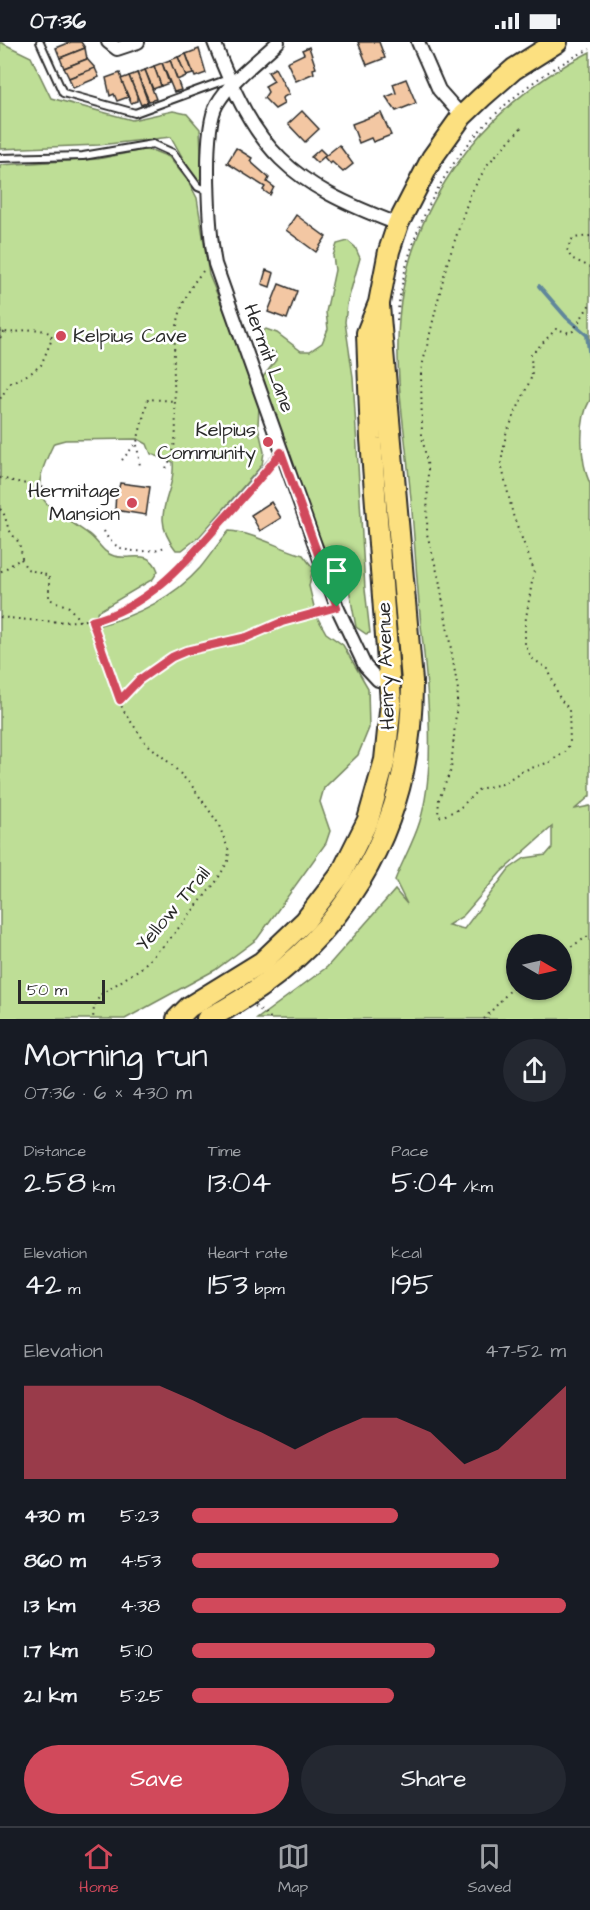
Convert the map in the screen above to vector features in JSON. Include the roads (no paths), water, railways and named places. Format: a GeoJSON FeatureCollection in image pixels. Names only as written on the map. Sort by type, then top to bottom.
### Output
{"type":"FeatureCollection","features":[{"type":"Feature","properties":{"kind":"main road","name":"Henry Avenue"},"geometry":{"type":"LineString","coordinates":[[177,1019],[189,1007],[246,973],[276,950],[305,921],[341,874],[364,829],[381,780],[391,722],[391,681],[371,439],[367,333],[379,303],[385,268],[398,224],[418,181],[462,116],[508,74],[557,42]]}},
{"type":"Feature","properties":{"kind":"main road","name":"Henry Avenue"},"geometry":{"type":"LineString","coordinates":[[207,1019],[246,998],[276,976],[334,919],[355,890],[380,845],[401,784],[410,728],[412,681],[384,369],[384,336],[379,303]]}},
{"type":"Feature","properties":{"kind":"street"},"geometry":{"type":"LineString","coordinates":[[108,42],[117,49],[138,42]]}},
{"type":"Feature","properties":{"kind":"street"},"geometry":{"type":"LineString","coordinates":[[214,42],[230,83],[258,133],[277,156],[327,195],[398,224]]}},
{"type":"Feature","properties":{"kind":"street","name":"Hermit Lane"},"geometry":{"type":"LineString","coordinates":[[278,42],[230,83],[211,118],[211,237],[215,264],[337,607],[365,666],[378,680],[391,681]]}},
{"type":"Feature","properties":{"kind":"street"},"geometry":{"type":"LineString","coordinates":[[418,42],[439,90],[462,116]]}},
{"type":"Feature","properties":{"kind":"lane"},"geometry":{"type":"LineString","coordinates":[[40,42],[63,93],[135,113],[230,83]]}},
{"type":"Feature","properties":{"kind":"lane"},"geometry":{"type":"LineString","coordinates":[[0,158],[83,156],[153,144],[172,153],[198,187],[210,191]]}},
{"type":"Feature","properties":{"kind":"lane"},"geometry":{"type":"LineString","coordinates":[[185,562],[281,452]]}},
{"type":"Feature","properties":{"kind":"waterway"},"geometry":{"type":"LineString","coordinates":[[539,286],[566,317],[587,335],[590,358]]}},
{"type":"Feature","properties":{"kind":"place","name":"Kelpius Cave"},"geometry":{"type":"Point","coordinates":[61,336]}},
{"type":"Feature","properties":{"kind":"place","name":"Kelpius Community"},"geometry":{"type":"Point","coordinates":[268,442]}},
{"type":"Feature","properties":{"kind":"place","name":"Hermitage Mansion"},"geometry":{"type":"Point","coordinates":[132,503]}}]}
